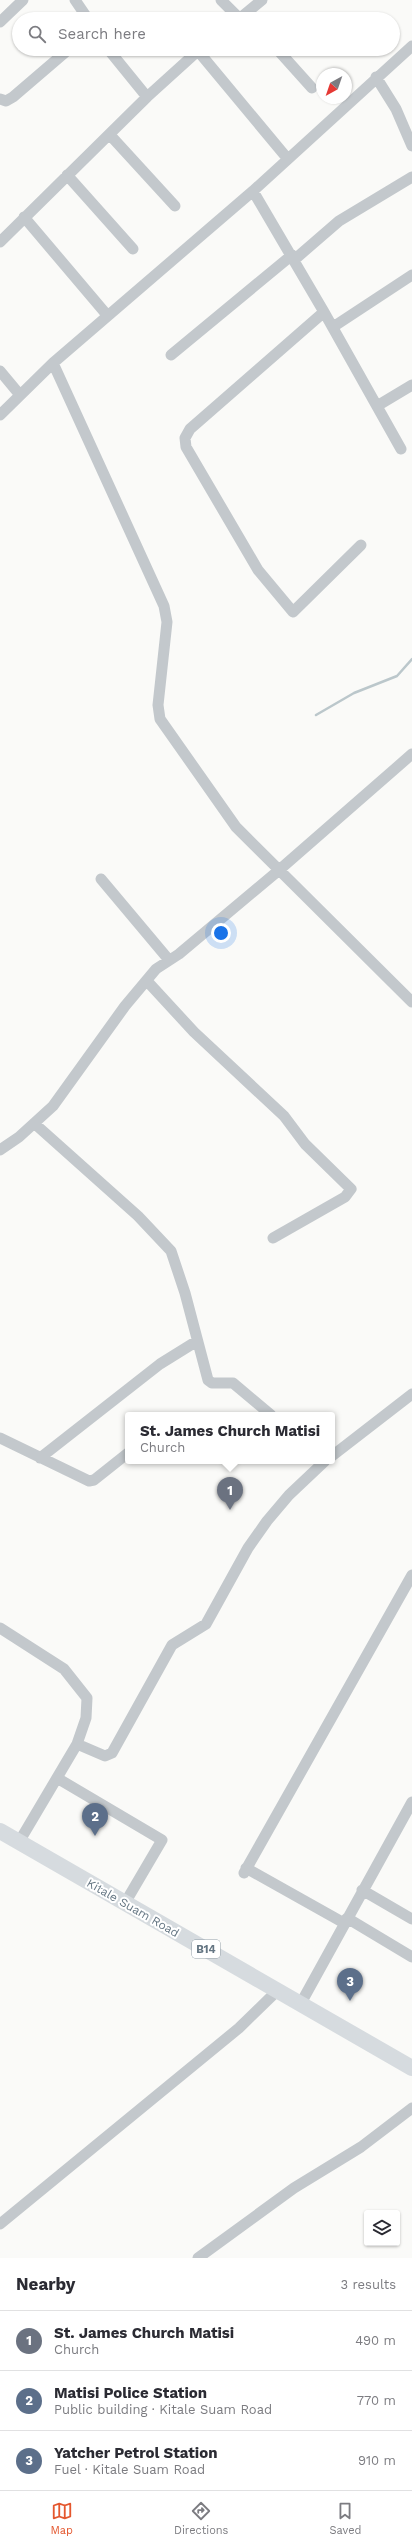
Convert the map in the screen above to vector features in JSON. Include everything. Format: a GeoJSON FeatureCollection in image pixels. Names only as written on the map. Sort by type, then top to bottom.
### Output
{"type":"FeatureCollection","features":[{"type":"Feature","properties":{"kind":"highway","name":"Kitale Suam Road"},"geometry":{"type":"LineString","coordinates":[[0,1831],[412,2068]]}},
{"type":"Feature","properties":{"kind":"street"},"geometry":{"type":"LineString","coordinates":[[0,22],[23,0]]}},
{"type":"Feature","properties":{"kind":"street"},"geometry":{"type":"LineString","coordinates":[[75,0],[83,12]]}},
{"type":"Feature","properties":{"kind":"street"},"geometry":{"type":"LineString","coordinates":[[222,0],[237,12]]}},
{"type":"Feature","properties":{"kind":"street"},"geometry":{"type":"LineString","coordinates":[[250,12],[262,0]]}},
{"type":"Feature","properties":{"kind":"street"},"geometry":{"type":"LineString","coordinates":[[0,416],[53,363],[253,191],[287,158],[412,46]]}},
{"type":"Feature","properties":{"kind":"street"},"geometry":{"type":"LineString","coordinates":[[0,99],[6,101],[13,97],[61,56]]}},
{"type":"Feature","properties":{"kind":"street"},"geometry":{"type":"LineString","coordinates":[[114,56],[147,97]]}},
{"type":"Feature","properties":{"kind":"street"},"geometry":{"type":"LineString","coordinates":[[0,242],[147,97],[192,56]]}},
{"type":"Feature","properties":{"kind":"street"},"geometry":{"type":"LineString","coordinates":[[204,56],[287,158]]}},
{"type":"Feature","properties":{"kind":"street"},"geometry":{"type":"LineString","coordinates":[[283,56],[312,88]]}},
{"type":"Feature","properties":{"kind":"street"},"geometry":{"type":"LineString","coordinates":[[376,77],[396,109],[412,146]]}},
{"type":"Feature","properties":{"kind":"street"},"geometry":{"type":"LineString","coordinates":[[110,135],[175,206]]}},
{"type":"Feature","properties":{"kind":"street"},"geometry":{"type":"LineString","coordinates":[[67,175],[133,249]]}},
{"type":"Feature","properties":{"kind":"street"},"geometry":{"type":"LineString","coordinates":[[171,356],[339,221],[412,177]]}},
{"type":"Feature","properties":{"kind":"street"},"geometry":{"type":"LineString","coordinates":[[253,191],[293,257],[401,449]]}},
{"type":"Feature","properties":{"kind":"street"},"geometry":{"type":"LineString","coordinates":[[24,217],[107,315]]}},
{"type":"Feature","properties":{"kind":"street"},"geometry":{"type":"LineString","coordinates":[[333,327],[412,275]]}},
{"type":"Feature","properties":{"kind":"street"},"geometry":{"type":"LineString","coordinates":[[324,312],[190,429],[185,438],[186,447],[258,570],[292,612],[361,545]]}},
{"type":"Feature","properties":{"kind":"street"},"geometry":{"type":"LineString","coordinates":[[53,363],[164,606],[167,622],[158,705],[160,719],[236,827],[412,1002]]}},
{"type":"Feature","properties":{"kind":"street"},"geometry":{"type":"LineString","coordinates":[[0,371],[20,395]]}},
{"type":"Feature","properties":{"kind":"street"},"geometry":{"type":"LineString","coordinates":[[377,406],[412,385]]}},
{"type":"Feature","properties":{"kind":"street"},"geometry":{"type":"LineString","coordinates":[[0,1150],[35,1124],[53,1106],[124,1006],[156,969],[169,960],[278,870],[412,754]]}},
{"type":"Feature","properties":{"kind":"street"},"geometry":{"type":"LineString","coordinates":[[101,879],[169,960]]}},
{"type":"Feature","properties":{"kind":"street"},"geometry":{"type":"LineString","coordinates":[[147,981],[194,1032],[284,1116],[305,1144],[351,1189],[345,1197],[273,1238]]}},
{"type":"Feature","properties":{"kind":"street"},"geometry":{"type":"LineString","coordinates":[[35,1124],[138,1216],[171,1251],[185,1293],[205,1374],[210,1382],[233,1383],[267,1412]]}},
{"type":"Feature","properties":{"kind":"street"},"geometry":{"type":"LineString","coordinates":[[40,1458],[160,1364],[197,1341]]}},
{"type":"Feature","properties":{"kind":"street"},"geometry":{"type":"LineString","coordinates":[[335,1454],[412,1394]]}},
{"type":"Feature","properties":{"kind":"street"},"geometry":{"type":"LineString","coordinates":[[0,1438],[89,1481],[94,1480],[125,1455]]}},
{"type":"Feature","properties":{"kind":"street"},"geometry":{"type":"LineString","coordinates":[[77,1744],[105,1756],[112,1753],[172,1645],[206,1624],[248,1548],[267,1521],[289,1495],[322,1464]]}},
{"type":"Feature","properties":{"kind":"street"},"geometry":{"type":"LineString","coordinates":[[412,1575],[245,1871],[345,1920],[412,1956]]}},
{"type":"Feature","properties":{"kind":"street"},"geometry":{"type":"LineString","coordinates":[[0,1628],[64,1670],[87,1698],[86,1718],[77,1744],[19,1842]]}},
{"type":"Feature","properties":{"kind":"street"},"geometry":{"type":"LineString","coordinates":[[56,1778],[162,1840],[125,1903]]}},
{"type":"Feature","properties":{"kind":"street"},"geometry":{"type":"LineString","coordinates":[[301,2003],[345,1920],[412,1802]]}},
{"type":"Feature","properties":{"kind":"street"},"geometry":{"type":"LineString","coordinates":[[362,1890],[412,1919]]}},
{"type":"Feature","properties":{"kind":"street"},"geometry":{"type":"LineString","coordinates":[[0,2224],[233,2033],[278,1990]]}},
{"type":"Feature","properties":{"kind":"street"},"geometry":{"type":"LineString","coordinates":[[198,2258],[294,2188],[361,2146],[412,2108]]}},
{"type":"Feature","properties":{"kind":"waterway"},"geometry":{"type":"LineString","coordinates":[[316,715],[354,693],[397,676],[412,659]]}},
{"type":"Feature","properties":{"kind":"place","name":"St. James Church Matisi"},"geometry":{"type":"Point","coordinates":[230,1510]}},
{"type":"Feature","properties":{"kind":"place","name":"Matisi Police Station"},"geometry":{"type":"Point","coordinates":[95,1836]}},
{"type":"Feature","properties":{"kind":"place","name":"Yatcher Petrol Station"},"geometry":{"type":"Point","coordinates":[350,2001]}}]}
